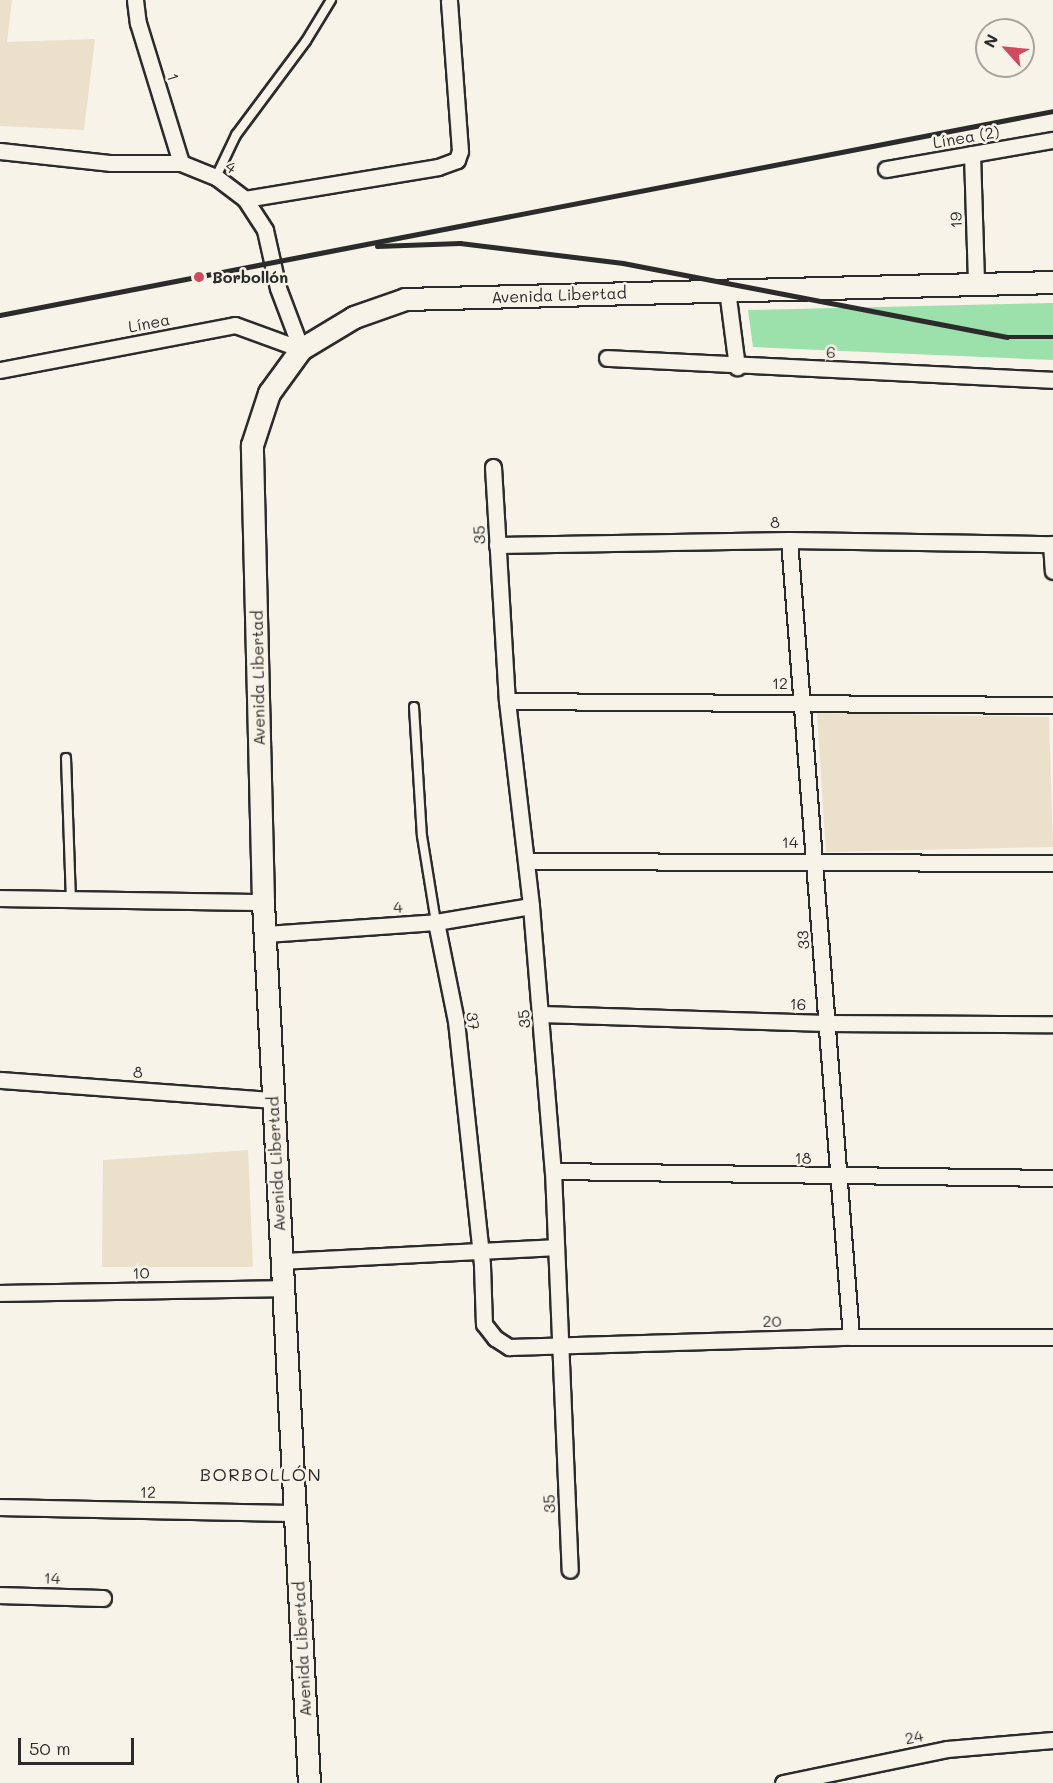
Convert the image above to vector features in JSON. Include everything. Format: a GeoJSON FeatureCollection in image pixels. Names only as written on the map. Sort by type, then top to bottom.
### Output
{"type":"FeatureCollection","features":[{"type":"Feature","properties":{"kind":"main road","name":"Avenida Libertad"},"geometry":{"type":"LineString","coordinates":[[309,1783],[266,934],[262,902],[252,445],[269,393],[301,349],[354,317],[405,299],[1053,282]]}},
{"type":"Feature","properties":{"kind":"street","name":"1"},"geometry":{"type":"LineString","coordinates":[[135,0],[138,22],[181,163]]}},
{"type":"Feature","properties":{"kind":"street"},"geometry":{"type":"LineString","coordinates":[[245,200],[438,167],[457,160],[460,151],[449,0]]}},
{"type":"Feature","properties":{"kind":"street","name":"Línea (2)"},"geometry":{"type":"LineString","coordinates":[[886,170],[1053,140]]}},
{"type":"Feature","properties":{"kind":"street","name":"4"},"geometry":{"type":"LineString","coordinates":[[0,151],[111,163],[181,163],[216,177],[245,200],[265,230],[278,288],[301,349]]}},
{"type":"Feature","properties":{"kind":"street","name":"19"},"geometry":{"type":"LineString","coordinates":[[972,154],[976,284]]}},
{"type":"Feature","properties":{"kind":"street"},"geometry":{"type":"LineString","coordinates":[[727,290],[737,367]]}},
{"type":"Feature","properties":{"kind":"street","name":"Línea"},"geometry":{"type":"LineString","coordinates":[[0,370],[235,325],[301,349]]}},
{"type":"Feature","properties":{"kind":"street","name":"6"},"geometry":{"type":"LineString","coordinates":[[607,358],[737,367],[1053,380]]}},
{"type":"Feature","properties":{"kind":"street","name":"35"},"geometry":{"type":"LineString","coordinates":[[493,467],[507,700],[542,1014],[553,1170],[570,1570]]}},
{"type":"Feature","properties":{"kind":"street","name":"8"},"geometry":{"type":"LineString","coordinates":[[497,545],[789,540],[1052,544]]}},
{"type":"Feature","properties":{"kind":"street","name":"33"},"geometry":{"type":"LineString","coordinates":[[789,540],[816,860],[837,1177],[851,1337]]}},
{"type":"Feature","properties":{"kind":"street"},"geometry":{"type":"LineString","coordinates":[[1052,544],[1053,571]]}},
{"type":"Feature","properties":{"kind":"street","name":"12"},"geometry":{"type":"LineString","coordinates":[[507,700],[802,700],[1053,705]]}},
{"type":"Feature","properties":{"kind":"street","name":"14"},"geometry":{"type":"LineString","coordinates":[[526,861],[816,860],[1053,863]]}},
{"type":"Feature","properties":{"kind":"street"},"geometry":{"type":"LineString","coordinates":[[0,898],[262,902]]}},
{"type":"Feature","properties":{"kind":"street","name":"4"},"geometry":{"type":"LineString","coordinates":[[266,934],[436,922],[531,906]]}},
{"type":"Feature","properties":{"kind":"street","name":"37"},"geometry":{"type":"LineString","coordinates":[[436,922],[456,1022],[484,1324],[495,1338]]}},
{"type":"Feature","properties":{"kind":"street","name":"16"},"geometry":{"type":"LineString","coordinates":[[542,1014],[826,1023],[1053,1024]]}},
{"type":"Feature","properties":{"kind":"street","name":"8"},"geometry":{"type":"LineString","coordinates":[[0,1080],[273,1101]]}},
{"type":"Feature","properties":{"kind":"street","name":"18"},"geometry":{"type":"LineString","coordinates":[[553,1170],[837,1177],[1053,1178]]}},
{"type":"Feature","properties":{"kind":"street"},"geometry":{"type":"LineString","coordinates":[[281,1261],[556,1247]]}},
{"type":"Feature","properties":{"kind":"street","name":"10"},"geometry":{"type":"LineString","coordinates":[[0,1293],[283,1288]]}},
{"type":"Feature","properties":{"kind":"street","name":"20"},"geometry":{"type":"LineString","coordinates":[[495,1338],[509,1347],[560,1343],[851,1337],[1053,1337]]}},
{"type":"Feature","properties":{"kind":"street","name":"12"},"geometry":{"type":"LineString","coordinates":[[0,1508],[294,1513]]}},
{"type":"Feature","properties":{"kind":"street","name":"14"},"geometry":{"type":"LineString","coordinates":[[0,1595],[103,1598]]}},
{"type":"Feature","properties":{"kind":"street","name":"24"},"geometry":{"type":"LineString","coordinates":[[783,1783],[947,1749],[1053,1740]]}},
{"type":"Feature","properties":{"kind":"lane"},"geometry":{"type":"LineString","coordinates":[[216,177],[236,135],[306,41],[331,0]]}},
{"type":"Feature","properties":{"kind":"lane","name":"37"},"geometry":{"type":"LineString","coordinates":[[414,707],[422,836],[436,922]]}},
{"type":"Feature","properties":{"kind":"lane"},"geometry":{"type":"LineString","coordinates":[[66,758],[71,899]]}},
{"type":"Feature","properties":{"kind":"shaded area"},"geometry":{"type":"Polygon","coordinates":[[[0,0],[12,0],[7,42],[95,39],[84,130],[0,126],[0,0]]]}},
{"type":"Feature","properties":{"kind":"shaded area"},"geometry":{"type":"Polygon","coordinates":[[[817,713],[1049,717],[1053,847],[826,852],[817,713]]]}},
{"type":"Feature","properties":{"kind":"shaded area"},"geometry":{"type":"Polygon","coordinates":[[[248,1150],[253,1267],[102,1267],[103,1160],[248,1150]]]}},
{"type":"Feature","properties":{"kind":"green space"},"geometry":{"type":"Polygon","coordinates":[[[1053,303],[1053,360],[753,347],[748,310],[1053,303]]]}},
{"type":"Feature","properties":{"kind":"railway"},"geometry":{"type":"LineString","coordinates":[[0,315],[1053,111]]}},
{"type":"Feature","properties":{"kind":"railway"},"geometry":{"type":"LineString","coordinates":[[377,246],[460,243],[623,263],[1007,337],[1053,337]]}},
{"type":"Feature","properties":{"kind":"place","name":"Borbollón"},"geometry":{"type":"Point","coordinates":[199,277]}},
{"type":"Feature","properties":{"kind":"district","name":"BORBOLLÓN"},"geometry":{"type":"Point","coordinates":[261,1474]}}]}
